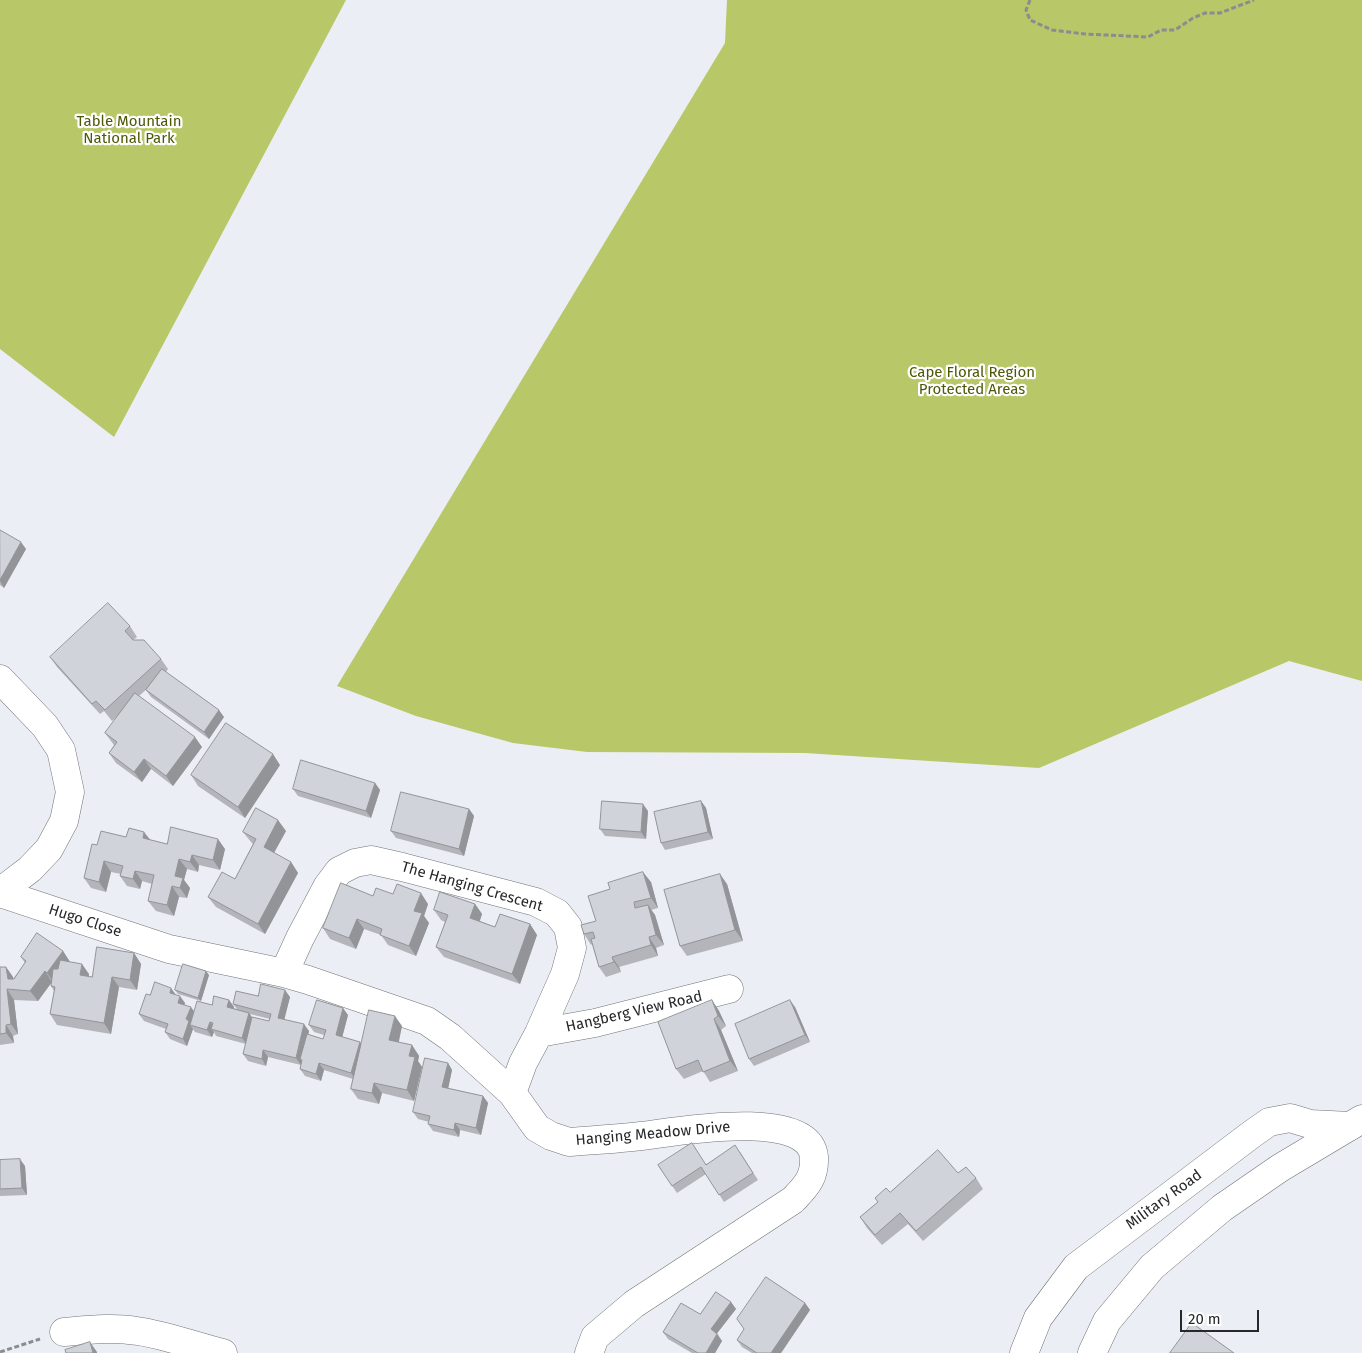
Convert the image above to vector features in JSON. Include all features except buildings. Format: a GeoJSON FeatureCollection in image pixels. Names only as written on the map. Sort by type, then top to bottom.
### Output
{"type":"FeatureCollection","features":[{"type":"Feature","properties":{"kind":"street"},"geometry":{"type":"LineString","coordinates":[[0,679],[44,726],[60,750],[70,792],[64,820],[49,849],[30,869],[0,892]]}},
{"type":"Feature","properties":{"kind":"street","name":"The Hanging Crescent"},"geometry":{"type":"LineString","coordinates":[[284,973],[327,887],[339,871],[355,863],[370,860],[536,902],[558,913],[568,927],[572,948],[565,974],[539,1033],[523,1062],[512,1093]]}},
{"type":"Feature","properties":{"kind":"street","name":"Hugo Close"},"geometry":{"type":"LineString","coordinates":[[0,892],[169,949]]}},
{"type":"Feature","properties":{"kind":"street","name":"Hanging Meadow Drive"},"geometry":{"type":"LineString","coordinates":[[169,949],[284,973],[427,1021],[450,1037],[512,1093],[537,1128],[551,1136],[569,1142],[732,1126],[788,1131],[804,1138],[813,1151],[814,1165],[809,1183],[793,1200],[634,1304],[595,1337],[589,1353]]}},
{"type":"Feature","properties":{"kind":"street","name":"Hangberg View Road"},"geometry":{"type":"LineString","coordinates":[[539,1033],[595,1023],[729,989]]}},
{"type":"Feature","properties":{"kind":"street","name":"Military Road"},"geometry":{"type":"LineString","coordinates":[[1024,1353],[1038,1318],[1076,1267],[1252,1134],[1270,1122],[1290,1118],[1310,1124],[1356,1122]]}},
{"type":"Feature","properties":{"kind":"street"},"geometry":{"type":"LineString","coordinates":[[1092,1353],[1107,1321],[1152,1267],[1230,1203],[1280,1168],[1356,1122]]}},
{"type":"Feature","properties":{"kind":"street"},"geometry":{"type":"LineString","coordinates":[[64,1332],[96,1329],[136,1330],[223,1353]]}},
{"type":"Feature","properties":{"kind":"path"},"geometry":{"type":"LineString","coordinates":[[1030,0],[1026,10],[1030,20],[1052,30],[1085,34],[1148,37],[1160,30],[1175,30],[1193,18],[1205,13],[1220,13],[1254,0]]}},
{"type":"Feature","properties":{"kind":"path"},"geometry":{"type":"LineString","coordinates":[[0,1352],[64,1332]]}},
{"type":"Feature","properties":{"kind":"green space","name":"Table Mountain National Park"},"geometry":{"type":"Polygon","coordinates":[[[0,0],[346,0],[114,437],[0,349],[0,0]]]}},
{"type":"Feature","properties":{"kind":"green space","name":"Cape Floral Region Protected Areas"},"geometry":{"type":"Polygon","coordinates":[[[727,0],[1362,0],[1362,681],[1289,661],[1039,768],[805,753],[587,752],[513,743],[416,716],[337,686],[725,43],[727,0]]]}}]}
